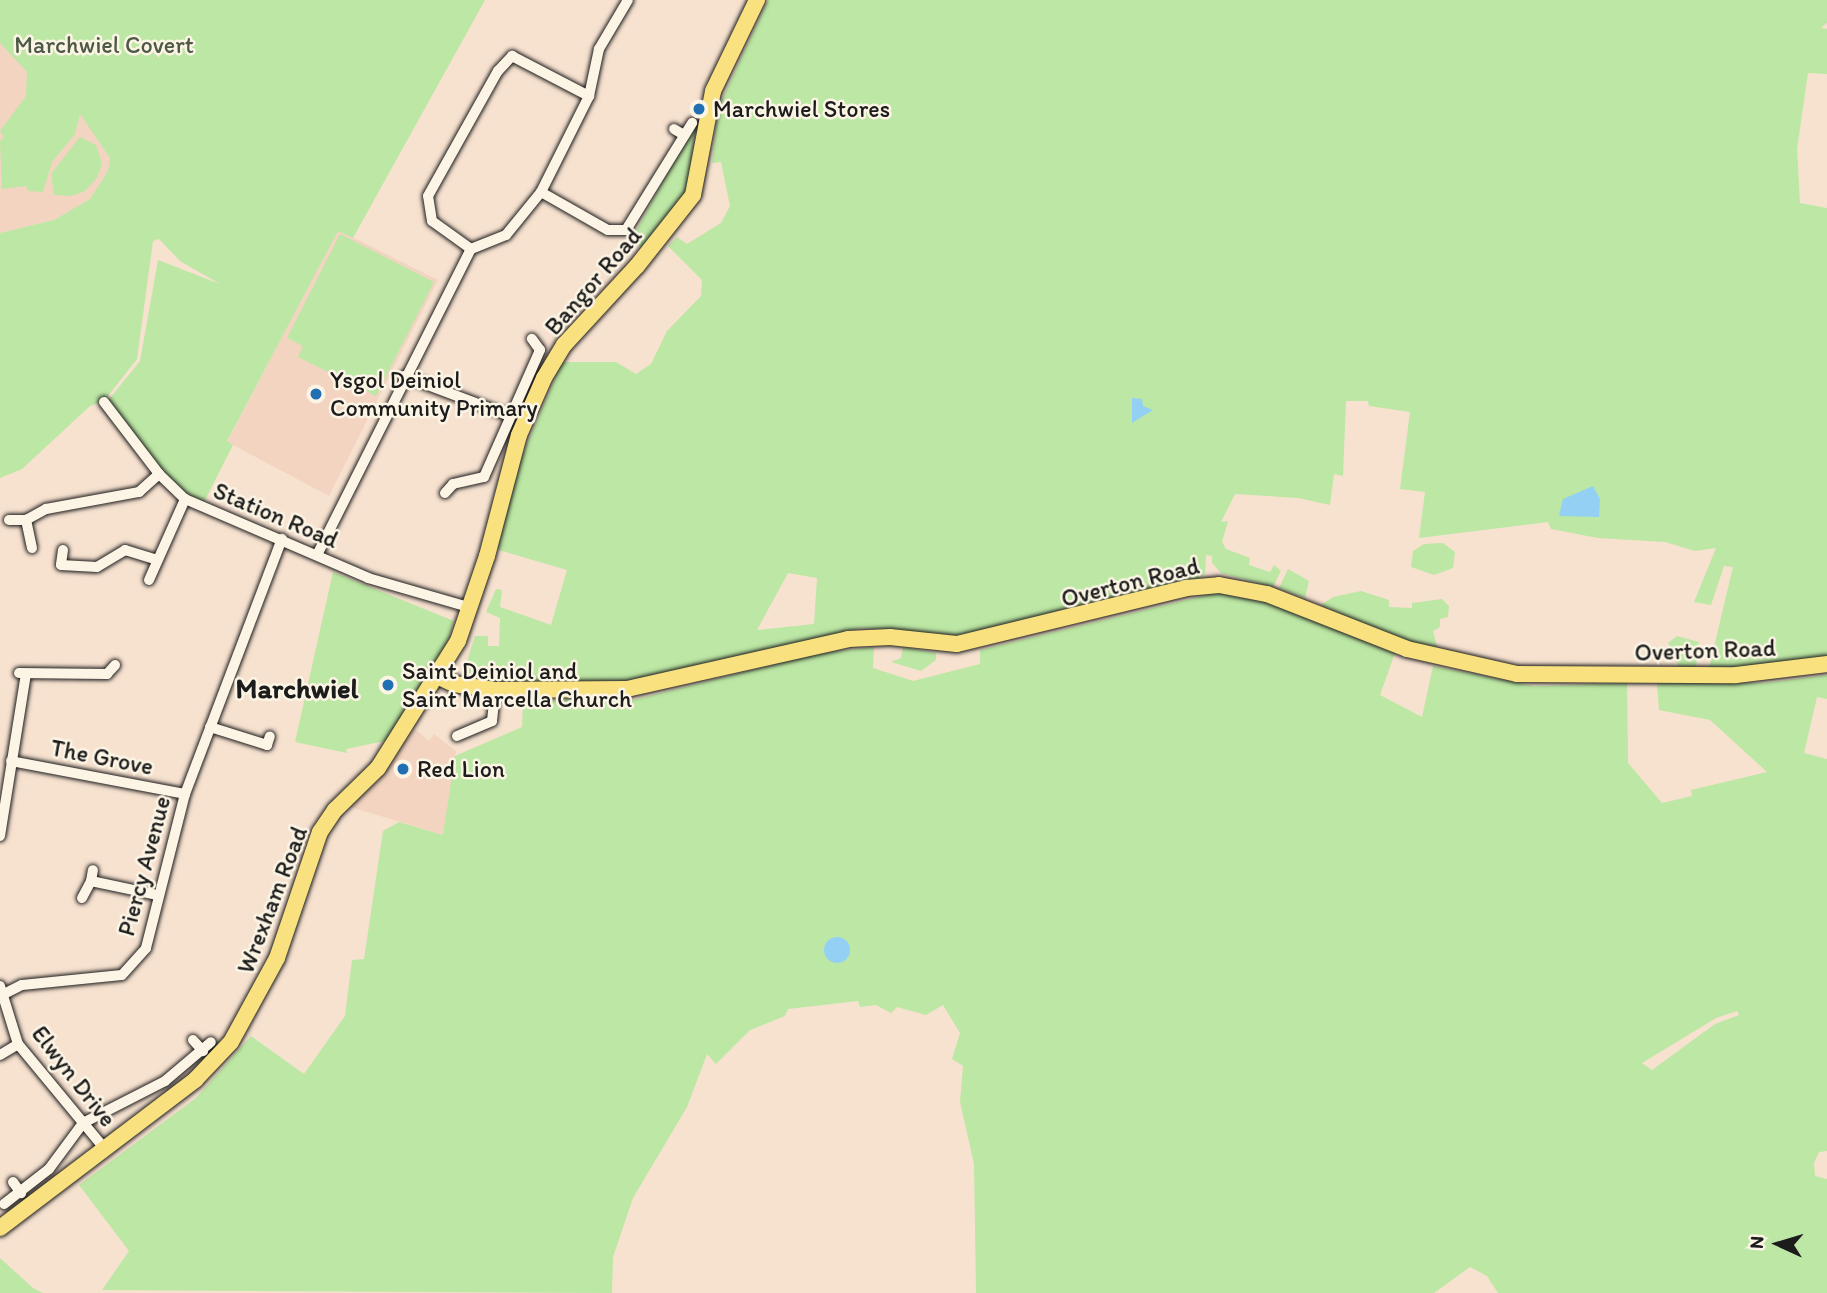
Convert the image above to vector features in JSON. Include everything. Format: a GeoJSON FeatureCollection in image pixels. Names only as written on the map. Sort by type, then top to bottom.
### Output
{"type":"FeatureCollection","features":[{"type":"Feature","properties":{"kind":"main road","name":"Bangor Road"},"geometry":{"type":"LineString","coordinates":[[439,677],[472,608],[519,435],[544,378],[564,345],[685,210],[698,179],[713,91],[757,0]]}},
{"type":"Feature","properties":{"kind":"main road","name":"Overton Road"},"geometry":{"type":"LineString","coordinates":[[439,677],[454,684],[495,690],[627,689],[848,639],[890,637],[957,644],[1186,588],[1219,585],[1267,594],[1407,649],[1517,674],[1736,675],[1827,664]]}},
{"type":"Feature","properties":{"kind":"main road","name":"Wrexham Road"},"geometry":{"type":"LineString","coordinates":[[0,1228],[195,1080],[231,1042],[277,958],[320,832],[335,810],[379,768],[439,677]]}},
{"type":"Feature","properties":{"kind":"street"},"geometry":{"type":"LineString","coordinates":[[317,555],[404,376],[471,248],[506,235],[541,192],[589,96],[599,49],[628,0]]}},
{"type":"Feature","properties":{"kind":"street"},"geometry":{"type":"LineString","coordinates":[[471,248],[432,221],[428,196],[498,71],[512,56],[589,96]]}},
{"type":"Feature","properties":{"kind":"street"},"geometry":{"type":"LineString","coordinates":[[541,192],[608,230],[626,230],[692,122]]}},
{"type":"Feature","properties":{"kind":"street"},"geometry":{"type":"LineString","coordinates":[[674,129],[684,135]]}},
{"type":"Feature","properties":{"kind":"street"},"geometry":{"type":"LineString","coordinates":[[445,493],[453,484],[484,477],[543,348],[532,340]]}},
{"type":"Feature","properties":{"kind":"street"},"geometry":{"type":"LineString","coordinates":[[404,376],[510,416]]}},
{"type":"Feature","properties":{"kind":"street","name":"Station Road"},"geometry":{"type":"LineString","coordinates":[[104,402],[159,474],[185,499],[368,578],[472,608]]}},
{"type":"Feature","properties":{"kind":"street"},"geometry":{"type":"LineString","coordinates":[[9,520],[26,520],[46,509],[139,492],[159,474]]}},
{"type":"Feature","properties":{"kind":"street"},"geometry":{"type":"LineString","coordinates":[[149,580],[185,499]]}},
{"type":"Feature","properties":{"kind":"street"},"geometry":{"type":"LineString","coordinates":[[26,520],[32,548]]}},
{"type":"Feature","properties":{"kind":"street","name":"Piercy Avenue"},"geometry":{"type":"LineString","coordinates":[[1,991],[22,985],[122,975],[146,948],[157,895],[185,794],[282,539]]}},
{"type":"Feature","properties":{"kind":"street"},"geometry":{"type":"LineString","coordinates":[[63,550],[61,565],[97,567],[125,550],[157,560]]}},
{"type":"Feature","properties":{"kind":"street"},"geometry":{"type":"LineString","coordinates":[[0,836],[22,673],[107,679],[115,665]]}},
{"type":"Feature","properties":{"kind":"street"},"geometry":{"type":"LineString","coordinates":[[457,736],[495,724],[495,690]]}},
{"type":"Feature","properties":{"kind":"street"},"geometry":{"type":"LineString","coordinates":[[210,727],[267,745],[270,736]]}},
{"type":"Feature","properties":{"kind":"street","name":"The Grove"},"geometry":{"type":"LineString","coordinates":[[11,761],[185,794]]}},
{"type":"Feature","properties":{"kind":"street"},"geometry":{"type":"LineString","coordinates":[[82,898],[91,881],[93,870]]}},
{"type":"Feature","properties":{"kind":"street"},"geometry":{"type":"LineString","coordinates":[[91,881],[157,895]]}},
{"type":"Feature","properties":{"kind":"street","name":"Elwyn Drive"},"geometry":{"type":"LineString","coordinates":[[1,991],[18,1044],[105,1149]]}},
{"type":"Feature","properties":{"kind":"street"},"geometry":{"type":"LineString","coordinates":[[193,1040],[203,1051]]}},
{"type":"Feature","properties":{"kind":"street"},"geometry":{"type":"LineString","coordinates":[[4,1204],[48,1169],[83,1122],[165,1081],[211,1042]]}},
{"type":"Feature","properties":{"kind":"street"},"geometry":{"type":"LineString","coordinates":[[0,1055],[18,1044]]}},
{"type":"Feature","properties":{"kind":"street"},"geometry":{"type":"LineString","coordinates":[[13,1182],[20,1193]]}},
{"type":"Feature","properties":{"kind":"shaded area"},"geometry":{"type":"Polygon","coordinates":[[[0,36],[87,120],[110,158],[108,171],[90,199],[54,220],[0,233],[0,36]]]}},
{"type":"Feature","properties":{"kind":"shaded area","name":"Ysgol Deiniol Community Primary"},"geometry":{"type":"Polygon","coordinates":[[[338,230],[438,280],[329,496],[227,442],[338,230]]]}},
{"type":"Feature","properties":{"kind":"shaded area"},"geometry":{"type":"Polygon","coordinates":[[[415,729],[429,741],[434,734],[456,751],[444,835],[350,807],[380,779],[415,729]]]}},
{"type":"Feature","properties":{"kind":"green space","name":"Marchwiel Covert"},"geometry":{"type":"Polygon","coordinates":[[[0,0],[485,0],[353,238],[338,231],[227,441],[233,445],[203,504],[174,485],[106,403],[140,361],[158,260],[220,284],[180,261],[159,239],[153,241],[137,359],[104,401],[90,406],[22,469],[0,478],[0,233],[54,220],[90,199],[108,171],[110,158],[80,114],[75,134],[52,162],[43,192],[28,191],[26,186],[2,189],[0,141],[4,137],[0,131],[26,96],[27,72],[0,43],[0,0]]]}},
{"type":"Feature","properties":{"kind":"green space"},"geometry":{"type":"Polygon","coordinates":[[[768,0],[1827,0],[1827,23],[1821,28],[1827,29],[1827,74],[1808,73],[1797,149],[1800,203],[1827,208],[1827,656],[1755,668],[1709,668],[1733,567],[1724,566],[1711,605],[1694,602],[1716,548],[1695,551],[1665,542],[1598,538],[1551,529],[1548,522],[1419,538],[1425,492],[1400,489],[1410,412],[1369,406],[1368,401],[1346,401],[1343,476],[1334,474],[1330,505],[1298,498],[1235,494],[1221,522],[1228,521],[1222,542],[1226,549],[1250,558],[1249,565],[1270,572],[1274,565],[1281,571],[1273,587],[1221,573],[1212,563],[1212,556],[1206,555],[1205,573],[1198,580],[969,638],[862,628],[641,682],[502,687],[464,671],[475,636],[488,636],[488,646],[499,646],[500,618],[486,612],[496,589],[502,590],[500,607],[551,625],[567,570],[499,550],[496,545],[522,455],[562,362],[616,362],[636,374],[651,364],[667,331],[701,296],[702,280],[668,246],[677,237],[687,244],[721,223],[730,206],[721,162],[712,163],[718,108],[768,0]],[[788,573],[757,630],[814,624],[817,578],[788,573]]]}},
{"type":"Feature","properties":{"kind":"green space"},"geometry":{"type":"Polygon","coordinates":[[[696,121],[690,188],[646,251],[631,240],[696,121]]]}},
{"type":"Feature","properties":{"kind":"green space"},"geometry":{"type":"Polygon","coordinates":[[[80,137],[96,145],[102,164],[97,178],[85,191],[71,196],[54,195],[51,174],[80,137]]]}},
{"type":"Feature","properties":{"kind":"green space"},"geometry":{"type":"Polygon","coordinates":[[[340,234],[434,282],[376,396],[298,357],[303,346],[287,338],[340,234]]]}},
{"type":"Feature","properties":{"kind":"green space"},"geometry":{"type":"Polygon","coordinates":[[[1443,543],[1455,552],[1453,568],[1434,575],[1411,567],[1413,551],[1424,544],[1443,543]]]}},
{"type":"Feature","properties":{"kind":"green space"},"geometry":{"type":"Polygon","coordinates":[[[1288,569],[1309,581],[1305,598],[1279,588],[1288,569]]]}},
{"type":"Feature","properties":{"kind":"green space"},"geometry":{"type":"Polygon","coordinates":[[[333,572],[454,621],[440,666],[389,740],[346,749],[347,753],[295,742],[333,572]]]}},
{"type":"Feature","properties":{"kind":"green space"},"geometry":{"type":"Polygon","coordinates":[[[1361,591],[1389,600],[1389,607],[1412,608],[1412,603],[1442,599],[1449,606],[1448,617],[1440,619],[1440,627],[1433,631],[1437,647],[1408,643],[1321,605],[1333,597],[1361,591]]]}},
{"type":"Feature","properties":{"kind":"green space"},"geometry":{"type":"Polygon","coordinates":[[[1215,593],[1249,596],[1281,606],[1395,653],[1380,695],[1422,717],[1433,666],[1534,686],[1627,683],[1628,763],[1662,803],[1692,796],[1691,790],[1767,772],[1710,720],[1659,710],[1657,683],[1763,683],[1827,675],[1827,699],[1817,697],[1804,753],[1827,759],[1827,1151],[1819,1152],[1814,1163],[1815,1176],[1827,1179],[1827,1293],[1498,1293],[1487,1276],[1470,1267],[1434,1293],[976,1293],[974,1164],[960,1102],[963,1066],[952,1059],[960,1033],[943,1005],[926,1015],[897,1007],[891,1013],[876,1005],[860,1007],[858,1001],[788,1009],[785,1016],[750,1030],[716,1064],[707,1054],[687,1107],[633,1198],[613,1257],[612,1293],[102,1290],[129,1251],[79,1185],[196,1098],[251,1036],[304,1074],[345,1016],[352,960],[364,959],[383,831],[399,822],[443,835],[455,756],[522,727],[523,699],[629,701],[820,653],[874,647],[873,668],[913,681],[980,664],[980,650],[1215,593]],[[1737,1011],[1716,1018],[1642,1063],[1652,1070],[1715,1024],[1739,1015],[1737,1011]]]}},
{"type":"Feature","properties":{"kind":"green space"},"geometry":{"type":"Polygon","coordinates":[[[1677,636],[1699,642],[1696,668],[1679,667],[1668,643],[1677,636]]]}},
{"type":"Feature","properties":{"kind":"green space"},"geometry":{"type":"Polygon","coordinates":[[[903,647],[936,653],[936,660],[921,671],[891,662],[901,658],[903,647]]]}},
{"type":"Feature","properties":{"kind":"green space"},"geometry":{"type":"Polygon","coordinates":[[[0,1258],[33,1288],[43,1293],[0,1293],[0,1258]]]}},
{"type":"Feature","properties":{"kind":"water"},"geometry":{"type":"Polygon","coordinates":[[[1132,398],[1142,399],[1143,406],[1153,410],[1132,423],[1132,398]]]}},
{"type":"Feature","properties":{"kind":"water"},"geometry":{"type":"Polygon","coordinates":[[[1593,486],[1600,499],[1599,517],[1559,516],[1563,499],[1593,486]]]}},
{"type":"Feature","properties":{"kind":"water"},"geometry":{"type":"Polygon","coordinates":[[[837,937],[846,941],[850,950],[846,959],[837,963],[828,959],[824,950],[828,941],[837,937]]]}},
{"type":"Feature","properties":{"kind":"place","name":"Marchwiel Stores"},"geometry":{"type":"Point","coordinates":[699,109]}},
{"type":"Feature","properties":{"kind":"place","name":"Ysgol Deiniol Community Primary"},"geometry":{"type":"Point","coordinates":[316,394]}},
{"type":"Feature","properties":{"kind":"place","name":"Saint Deiniol and Saint Marcella Church"},"geometry":{"type":"Point","coordinates":[388,685]}},
{"type":"Feature","properties":{"kind":"place","name":"Red Lion"},"geometry":{"type":"Point","coordinates":[403,769]}},
{"type":"Feature","properties":{"kind":"district","name":"Marchwiel"},"geometry":{"type":"Point","coordinates":[297,688]}}]}
